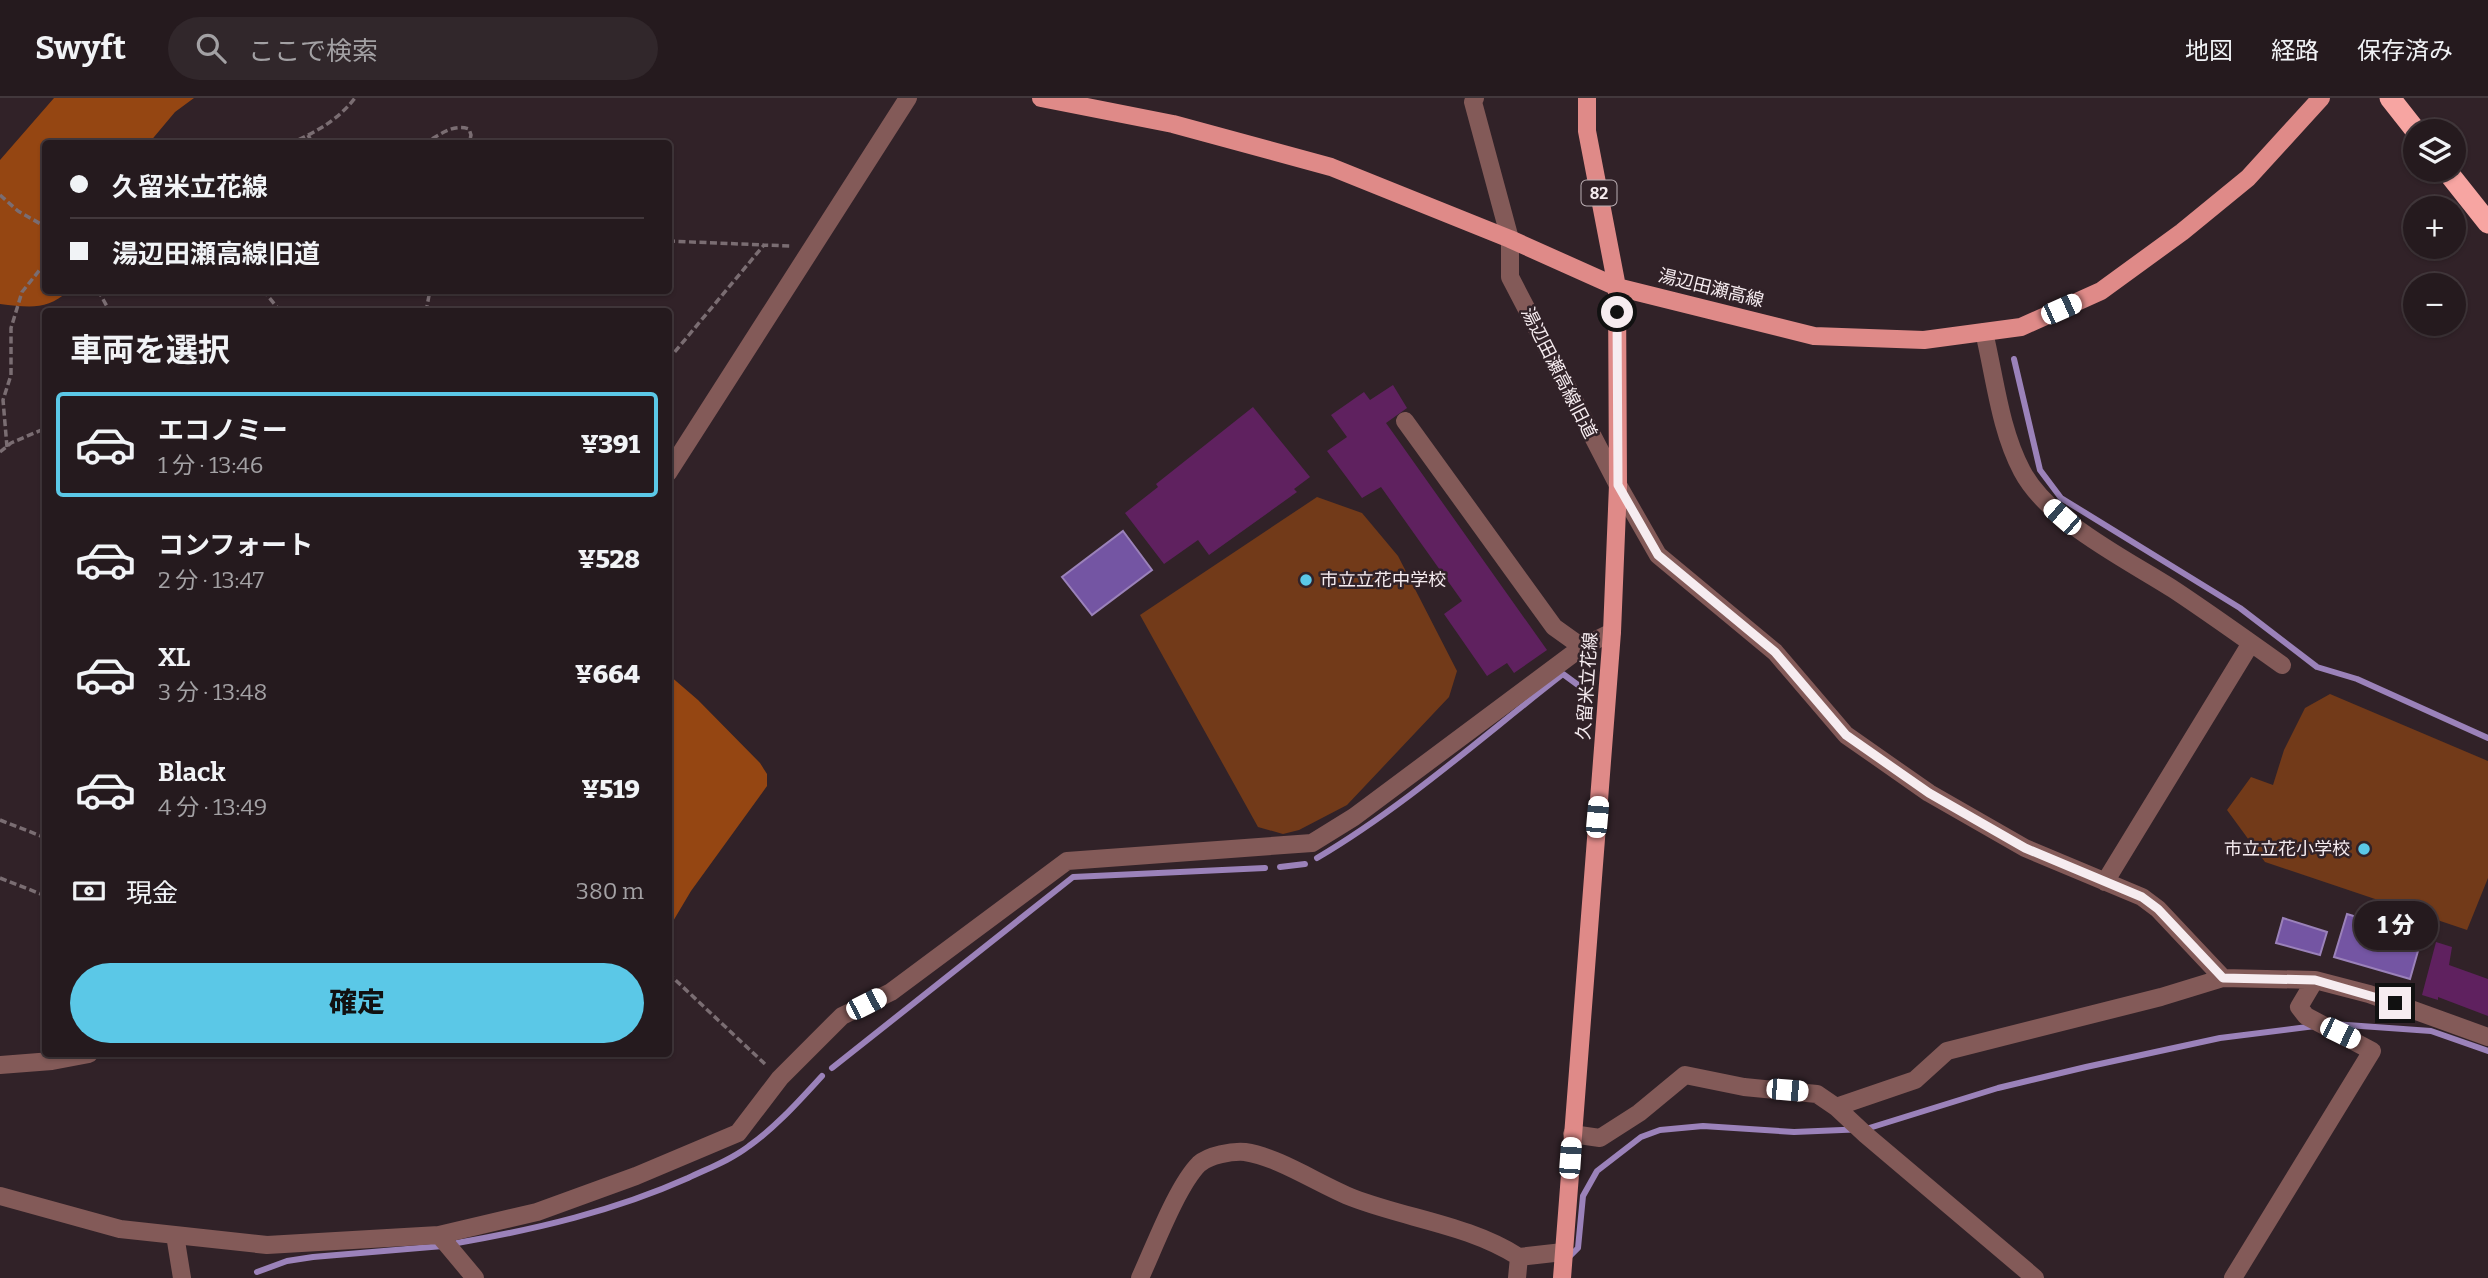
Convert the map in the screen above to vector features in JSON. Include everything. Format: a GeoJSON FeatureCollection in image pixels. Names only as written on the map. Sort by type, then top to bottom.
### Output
{"type":"FeatureCollection","features":[{"type":"Feature","properties":{"kind":"highway"},"geometry":{"type":"LineString","coordinates":[[2390,98],[2407,119]]}},
{"type":"Feature","properties":{"kind":"highway"},"geometry":{"type":"LineString","coordinates":[[2456,182],[2488,223]]}},
{"type":"Feature","properties":{"kind":"main road","name":"湯辺田瀬高線"},"geometry":{"type":"LineString","coordinates":[[1041,98],[1173,124],[1331,167],[1510,239],[1617,287],[1814,336],[1924,340],[2021,327],[2101,291],[2182,232],[2248,178],[2321,98]]}},
{"type":"Feature","properties":{"kind":"main road","name":"久留米立花線"},"geometry":{"type":"LineString","coordinates":[[1562,1278],[1612,632],[1618,485],[1617,287],[1587,131],[1587,98]]}},
{"type":"Feature","properties":{"kind":"street"},"geometry":{"type":"LineString","coordinates":[[672,467],[908,98]]}},
{"type":"Feature","properties":{"kind":"street","name":"湯辺田瀬高線旧道"},"geometry":{"type":"LineString","coordinates":[[1475,98],[1473,102],[1510,239],[1510,277],[1618,485],[1658,555],[1775,652],[1846,735],[1929,793],[2025,848],[2142,897],[2158,909],[2223,978]]}},
{"type":"Feature","properties":{"kind":"street"},"geometry":{"type":"LineString","coordinates":[[1984,332],[2010,446],[2022,472],[2040,498],[2062,517],[2282,664]]}},
{"type":"Feature","properties":{"kind":"street"},"geometry":{"type":"LineString","coordinates":[[1405,421],[1553,627],[1582,647]]}},
{"type":"Feature","properties":{"kind":"street"},"geometry":{"type":"LineString","coordinates":[[0,1196],[120,1228],[267,1245],[439,1235],[537,1212],[636,1176],[738,1133],[780,1078],[842,1016],[891,992],[1067,861],[1312,843],[1354,817],[1582,647],[1612,632]]}},
{"type":"Feature","properties":{"kind":"street"},"geometry":{"type":"LineString","coordinates":[[2105,882],[2251,643]]}},
{"type":"Feature","properties":{"kind":"street"},"geometry":{"type":"LineString","coordinates":[[1836,1107],[1915,1080],[1947,1051],[2161,997],[2223,978],[2315,980],[2368,994],[2488,1037]]}},
{"type":"Feature","properties":{"kind":"street"},"geometry":{"type":"LineString","coordinates":[[2233,1278],[2372,1051],[2306,1016],[2299,1007],[2315,980]]}},
{"type":"Feature","properties":{"kind":"street"},"geometry":{"type":"LineString","coordinates":[[0,1065],[73,1057]]}},
{"type":"Feature","properties":{"kind":"street"},"geometry":{"type":"LineString","coordinates":[[1572,1134],[1600,1138],[1639,1113],[1685,1074],[1744,1087],[1817,1094],[1836,1107],[2035,1278]]}},
{"type":"Feature","properties":{"kind":"street"},"geometry":{"type":"LineString","coordinates":[[1140,1278],[1184,1187],[1200,1163],[1227,1153],[1246,1152],[1275,1162],[1354,1198],[1442,1224],[1501,1246],[1519,1257],[1563,1252]]}},
{"type":"Feature","properties":{"kind":"street"},"geometry":{"type":"LineString","coordinates":[[176,1235],[182,1278]]}},
{"type":"Feature","properties":{"kind":"street"},"geometry":{"type":"LineString","coordinates":[[439,1235],[475,1278]]}},
{"type":"Feature","properties":{"kind":"street"},"geometry":{"type":"LineString","coordinates":[[1517,1278],[1519,1257]]}},
{"type":"Feature","properties":{"kind":"path"},"geometry":{"type":"LineString","coordinates":[[297,140],[335,119],[355,98]]}},
{"type":"Feature","properties":{"kind":"path"},"geometry":{"type":"LineString","coordinates":[[430,140],[450,129],[462,127],[469,129],[470,140]]}},
{"type":"Feature","properties":{"kind":"path"},"geometry":{"type":"LineString","coordinates":[[308,135],[311,140]]}},
{"type":"Feature","properties":{"kind":"path"},"geometry":{"type":"LineString","coordinates":[[0,195],[18,211],[42,225]]}},
{"type":"Feature","properties":{"kind":"path"},"geometry":{"type":"LineString","coordinates":[[672,241],[791,246]]}},
{"type":"Feature","properties":{"kind":"path"},"geometry":{"type":"LineString","coordinates":[[672,355],[764,245]]}},
{"type":"Feature","properties":{"kind":"path"},"geometry":{"type":"LineString","coordinates":[[7,447],[3,400],[11,375],[11,328],[22,292],[42,267]]}},
{"type":"Feature","properties":{"kind":"path"},"geometry":{"type":"LineString","coordinates":[[266,294],[278,308]]}},
{"type":"Feature","properties":{"kind":"path"},"geometry":{"type":"LineString","coordinates":[[0,452],[42,430]]}},
{"type":"Feature","properties":{"kind":"path"},"geometry":{"type":"LineString","coordinates":[[0,821],[42,837]]}},
{"type":"Feature","properties":{"kind":"path"},"geometry":{"type":"LineString","coordinates":[[0,878],[42,894]]}},
{"type":"Feature","properties":{"kind":"path"},"geometry":{"type":"LineString","coordinates":[[672,977],[780,1078]]}},
{"type":"Feature","properties":{"kind":"shaded area"},"geometry":{"type":"Polygon","coordinates":[[[54,98],[194,98],[175,112],[152,140],[42,140],[42,294],[64,294],[45,305],[0,304],[0,160],[54,98]]]}},
{"type":"Feature","properties":{"kind":"shaded area"},"geometry":{"type":"Polygon","coordinates":[[[1317,497],[1362,513],[1398,556],[1457,671],[1449,697],[1347,805],[1299,830],[1283,834],[1258,827],[1140,615],[1317,497]]]}},
{"type":"Feature","properties":{"kind":"shaded area"},"geometry":{"type":"Polygon","coordinates":[[[1123,531],[1152,570],[1092,615],[1062,577],[1123,531]]]}},
{"type":"Feature","properties":{"kind":"shaded area"},"geometry":{"type":"Polygon","coordinates":[[[672,678],[698,700],[760,763],[767,774],[767,786],[691,891],[672,923],[672,678]]]}},
{"type":"Feature","properties":{"kind":"shaded area"},"geometry":{"type":"Polygon","coordinates":[[[2330,694],[2488,761],[2488,878],[2467,930],[2265,862],[2227,810],[2251,777],[2273,785],[2284,750],[2305,708],[2330,694]]]}},
{"type":"Feature","properties":{"kind":"shaded area"},"geometry":{"type":"Polygon","coordinates":[[[2347,914],[2422,937],[2410,979],[2334,957],[2347,914]]]}},
{"type":"Feature","properties":{"kind":"shaded area"},"geometry":{"type":"Polygon","coordinates":[[[2283,918],[2327,932],[2320,955],[2276,943],[2283,918]]]}},
{"type":"Feature","properties":{"kind":"building"},"geometry":{"type":"Polygon","coordinates":[[[1393,385],[1407,408],[1386,423],[1547,650],[1514,673],[1507,663],[1487,676],[1444,614],[1462,601],[1381,487],[1362,498],[1327,451],[1347,437],[1331,415],[1364,392],[1370,400],[1393,385]]]}},
{"type":"Feature","properties":{"kind":"building"},"geometry":{"type":"Polygon","coordinates":[[[1253,407],[1310,477],[1294,489],[1297,492],[1209,555],[1198,540],[1164,564],[1125,513],[1158,487],[1156,484],[1253,407]]]}},
{"type":"Feature","properties":{"kind":"building"},"geometry":{"type":"Polygon","coordinates":[[[2436,942],[2452,947],[2449,965],[2488,979],[2488,1016],[2438,997],[2438,1000],[2422,995],[2436,942]]]}},
{"type":"Feature","properties":{"kind":"waterway"},"geometry":{"type":"LineString","coordinates":[[2014,359],[2040,470],[2061,498],[2240,608],[2317,667],[2357,679],[2488,738]]}},
{"type":"Feature","properties":{"kind":"waterway"},"geometry":{"type":"LineString","coordinates":[[1317,858],[1350,838],[1443,770],[1563,674],[1578,685]]}},
{"type":"Feature","properties":{"kind":"waterway"},"geometry":{"type":"LineString","coordinates":[[1280,867],[1305,864]]}},
{"type":"Feature","properties":{"kind":"waterway"},"geometry":{"type":"LineString","coordinates":[[832,1068],[1073,877],[1265,868]]}},
{"type":"Feature","properties":{"kind":"waterway"},"geometry":{"type":"LineString","coordinates":[[2333,1024],[2431,1031],[2488,1051]]}},
{"type":"Feature","properties":{"kind":"waterway"},"geometry":{"type":"LineString","coordinates":[[1568,1258],[1578,1248],[1583,1196],[1597,1171],[1641,1137],[1660,1130],[1703,1126],[1794,1132],[1866,1129],[1998,1088],[2086,1067],[2220,1038],[2315,1026]]}},
{"type":"Feature","properties":{"kind":"waterway"},"geometry":{"type":"LineString","coordinates":[[457,1243],[516,1232],[603,1209],[660,1190],[712,1167],[735,1156],[759,1138],[822,1076]]}},
{"type":"Feature","properties":{"kind":"waterway"},"geometry":{"type":"LineString","coordinates":[[257,1272],[287,1261],[313,1257],[443,1246]]}},
{"type":"Feature","properties":{"kind":"place","name":"市立立花中学校"},"geometry":{"type":"Point","coordinates":[1306,580]}},
{"type":"Feature","properties":{"kind":"place","name":"市立立花小学校"},"geometry":{"type":"Point","coordinates":[2364,849]}},
{"type":"Feature","properties":{"kind":"route"},"geometry":{"type":"LineString","coordinates":[[1617,312],[1618,485],[1658,555],[1775,652],[1846,735],[1929,793],[2025,848],[2142,897],[2158,909],[2223,978],[2315,980],[2395,1003]]}}]}
